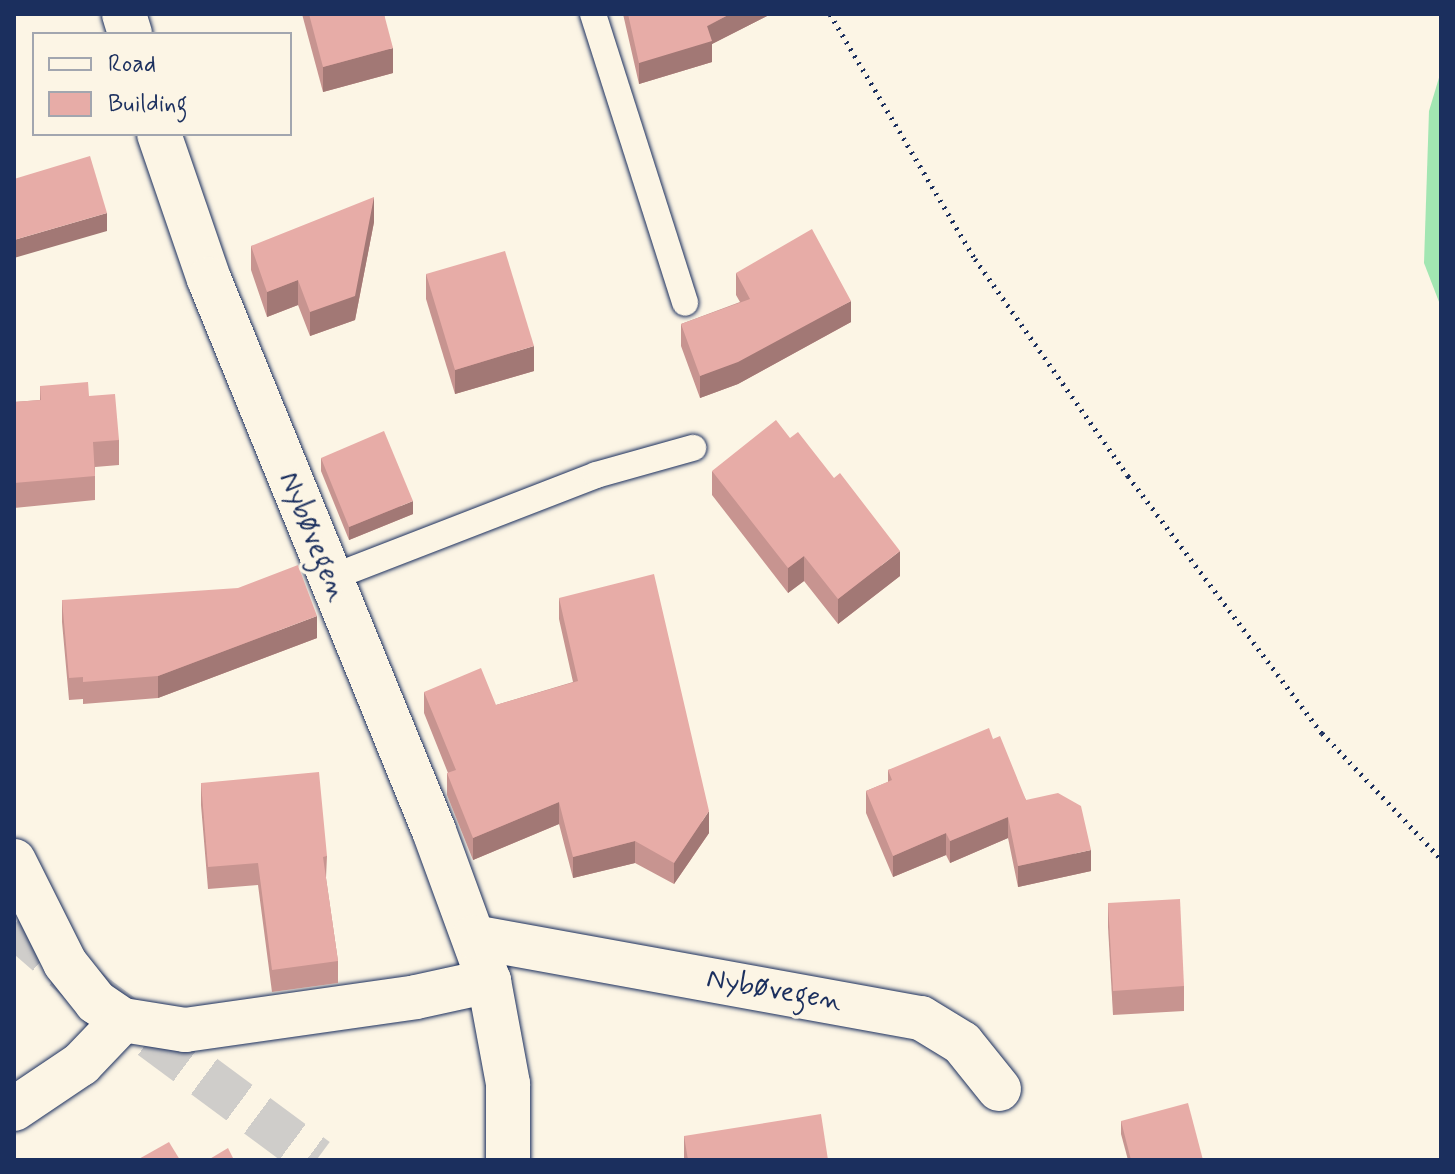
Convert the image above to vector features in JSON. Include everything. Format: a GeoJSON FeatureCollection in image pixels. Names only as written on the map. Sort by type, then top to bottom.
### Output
{"type":"FeatureCollection","features":[{"type":"Feature","properties":{"kind":"street","name":"Nybøvegen"},"geometry":{"type":"LineString","coordinates":[[160,136],[209,279],[489,981],[508,1084],[508,1160]]}},
{"type":"Feature","properties":{"kind":"street"},"geometry":{"type":"LineString","coordinates":[[14,861],[65,963],[96,1002],[123,1020],[185,1030],[416,997],[489,981]]}},
{"type":"Feature","properties":{"kind":"street","name":"Nybøvegen"},"geometry":{"type":"LineString","coordinates":[[474,937],[921,1018],[962,1043],[999,1089]]}},
{"type":"Feature","properties":{"kind":"street"},"geometry":{"type":"LineString","coordinates":[[14,1109],[81,1064],[123,1020]]}},
{"type":"Feature","properties":{"kind":"lane"},"geometry":{"type":"LineString","coordinates":[[593,14],[685,303]]}},
{"type":"Feature","properties":{"kind":"lane"},"geometry":{"type":"LineString","coordinates":[[328,579],[596,475],[693,448]]}},
{"type":"Feature","properties":{"kind":"path"},"geometry":{"type":"LineString","coordinates":[[830,14],[975,259],[1128,476],[1322,733],[1441,859]]}},
{"type":"Feature","properties":{"kind":"green space"},"geometry":{"type":"Polygon","coordinates":[[[1441,71],[1441,307],[1424,263],[1429,111],[1441,71]]]}},
{"type":"Feature","properties":{"kind":"building"},"geometry":{"type":"Polygon","coordinates":[[[309,14],[384,14],[393,48],[323,67],[309,14]]]}},
{"type":"Feature","properties":{"kind":"building"},"geometry":{"type":"Polygon","coordinates":[[[628,14],[730,14],[707,26],[712,41],[639,63],[628,14]]]}},
{"type":"Feature","properties":{"kind":"building"},"geometry":{"type":"Polygon","coordinates":[[[90,156],[107,213],[14,240],[14,179],[90,156]]]}},
{"type":"Feature","properties":{"kind":"building"},"geometry":{"type":"Polygon","coordinates":[[[374,197],[355,296],[310,312],[298,280],[267,292],[251,246],[374,197]]]}},
{"type":"Feature","properties":{"kind":"building"},"geometry":{"type":"Polygon","coordinates":[[[812,229],[851,301],[738,362],[700,376],[681,324],[750,299],[736,273],[812,229]]]}},
{"type":"Feature","properties":{"kind":"building"},"geometry":{"type":"Polygon","coordinates":[[[505,251],[534,346],[455,370],[426,274],[505,251]]]}},
{"type":"Feature","properties":{"kind":"building"},"geometry":{"type":"Polygon","coordinates":[[[88,382],[89,396],[115,394],[119,440],[93,442],[95,476],[14,483],[14,402],[41,400],[40,386],[88,382]]]}},
{"type":"Feature","properties":{"kind":"building"},"geometry":{"type":"Polygon","coordinates":[[[776,420],[790,438],[798,432],[834,478],[840,473],[900,551],[838,599],[804,556],[788,568],[712,471],[776,420]]]}},
{"type":"Feature","properties":{"kind":"building"},"geometry":{"type":"Polygon","coordinates":[[[384,431],[413,501],[349,527],[321,458],[384,431]]]}},
{"type":"Feature","properties":{"kind":"building"},"geometry":{"type":"Polygon","coordinates":[[[298,565],[317,616],[158,676],[83,682],[83,677],[69,678],[62,600],[238,588],[298,565]]]}},
{"type":"Feature","properties":{"kind":"building"},"geometry":{"type":"Polygon","coordinates":[[[654,574],[709,811],[674,863],[635,841],[573,857],[559,802],[473,838],[447,773],[456,770],[424,692],[481,668],[496,705],[578,681],[559,598],[654,574]]]}},
{"type":"Feature","properties":{"kind":"building"},"geometry":{"type":"Polygon","coordinates":[[[989,728],[993,739],[1000,736],[1026,800],[1058,793],[1081,806],[1091,850],[1018,866],[1008,817],[950,841],[946,833],[893,856],[866,791],[892,780],[888,770],[989,728]]]}},
{"type":"Feature","properties":{"kind":"building"},"geometry":{"type":"Polygon","coordinates":[[[319,772],[327,856],[323,857],[338,961],[272,970],[258,863],[208,867],[201,783],[319,772]]]}},
{"type":"Feature","properties":{"kind":"building"},"geometry":{"type":"Polygon","coordinates":[[[1180,899],[1184,986],[1113,991],[1108,903],[1180,899]]]}},
{"type":"Feature","properties":{"kind":"building"},"geometry":{"type":"Polygon","coordinates":[[[1188,1103],[1203,1160],[1131,1160],[1121,1121],[1188,1103]]]}},
{"type":"Feature","properties":{"kind":"building"},"geometry":{"type":"Polygon","coordinates":[[[821,1114],[828,1160],[688,1160],[684,1136],[821,1114]]]}},
{"type":"Feature","properties":{"kind":"building"},"geometry":{"type":"Polygon","coordinates":[[[169,1142],[180,1160],[137,1160],[169,1142]]]}},
{"type":"Feature","properties":{"kind":"building"},"geometry":{"type":"Polygon","coordinates":[[[228,1148],[234,1160],[208,1160],[228,1148]]]}},
{"type":"Feature","properties":{"kind":"tunnel"},"geometry":{"type":"LineString","coordinates":[[14,925],[98,998],[317,1160]]}}]}
